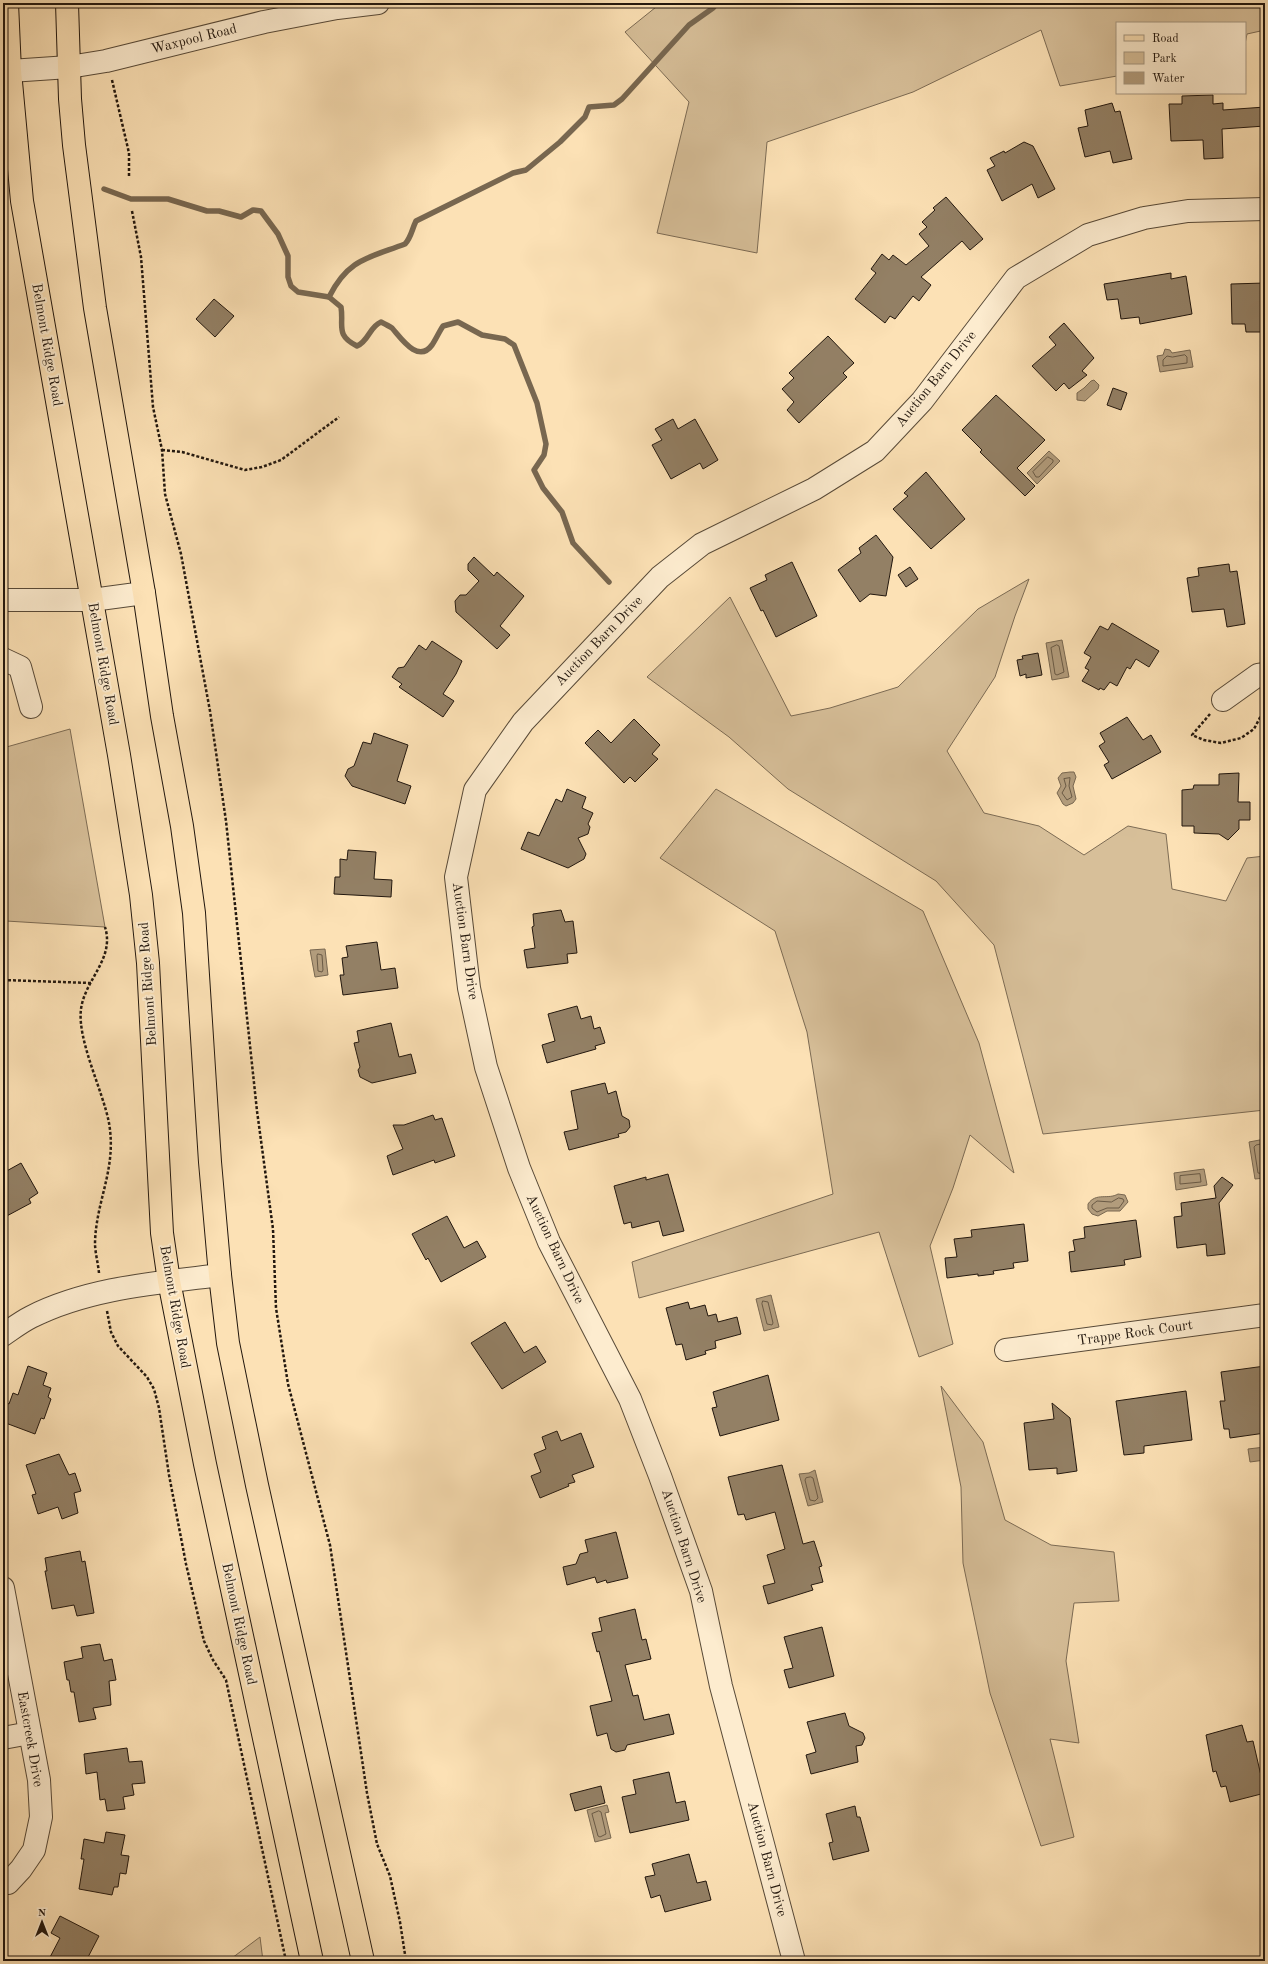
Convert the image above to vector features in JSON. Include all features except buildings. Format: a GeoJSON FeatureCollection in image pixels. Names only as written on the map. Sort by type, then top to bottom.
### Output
{"type":"FeatureCollection","features":[{"type":"Feature","properties":{"kind":"main road","name":"Belmont Ridge Road"},"geometry":{"type":"LineString","coordinates":[[7,3],[10,71],[22,201],[132,832],[141,895],[148,963],[162,1233],[169,1281],[207,1472],[312,1961]]}},
{"type":"Feature","properties":{"kind":"main road"},"geometry":{"type":"LineString","coordinates":[[67,3],[74,145],[95,308],[144,593],[162,716],[182,826],[194,913],[210,1162],[220,1275],[228,1343],[256,1477],[363,1961]]}},
{"type":"Feature","properties":{"kind":"street","name":"Waxpool Road"},"geometry":{"type":"LineString","coordinates":[[10,71],[69,67],[106,61],[264,22],[337,8],[378,3]]}},
{"type":"Feature","properties":{"kind":"street","name":"Auction Barn Drive"},"geometry":{"type":"LineString","coordinates":[[794,1961],[721,1686],[701,1591],[660,1476],[630,1399],[549,1242],[519,1168],[486,1067],[470,988],[456,877],[475,790],[523,722],[660,577],[702,544],[814,489],[874,451],[922,401],[1016,278],[1088,235],[1144,218],[1188,211],[1265,209]]}},
{"type":"Feature","properties":{"kind":"street"},"geometry":{"type":"LineString","coordinates":[[3,600],[92,600],[144,593]]}},
{"type":"Feature","properties":{"kind":"street"},"geometry":{"type":"LineString","coordinates":[[3,659],[20,667],[31,707]]}},
{"type":"Feature","properties":{"kind":"street"},"geometry":{"type":"LineString","coordinates":[[1224,700],[1258,675],[1265,674]]}},
{"type":"Feature","properties":{"kind":"street"},"geometry":{"type":"LineString","coordinates":[[3,1336],[29,1317],[59,1304],[103,1292],[169,1281],[220,1275]]}},
{"type":"Feature","properties":{"kind":"street","name":"Trappe Rock Court"},"geometry":{"type":"LineString","coordinates":[[1006,1350],[1265,1315]]}},
{"type":"Feature","properties":{"kind":"street","name":"Eastcreek Drive"},"geometry":{"type":"LineString","coordinates":[[3,1588],[39,1780],[41,1817],[34,1850],[21,1869],[8,1883]]}},
{"type":"Feature","properties":{"kind":"street"},"geometry":{"type":"LineString","coordinates":[[3,1738],[30,1733]]}},
{"type":"Feature","properties":{"kind":"path"},"geometry":{"type":"LineString","coordinates":[[106,61],[120,108],[128,153],[130,178]]}},
{"type":"Feature","properties":{"kind":"path"},"geometry":{"type":"LineString","coordinates":[[132,211],[141,257],[153,407],[162,450],[165,494],[181,554],[210,711],[226,821],[257,1111],[273,1229],[276,1308],[284,1361],[288,1384],[330,1545],[377,1844],[390,1876],[400,1922],[406,1961]]}},
{"type":"Feature","properties":{"kind":"path"},"geometry":{"type":"LineString","coordinates":[[162,450],[182,452],[246,470],[281,460],[339,417]]}},
{"type":"Feature","properties":{"kind":"path"},"geometry":{"type":"LineString","coordinates":[[1224,700],[1192,735],[1204,740],[1221,743],[1241,738],[1254,728],[1265,708]]}},
{"type":"Feature","properties":{"kind":"path"},"geometry":{"type":"LineString","coordinates":[[105,927],[107,949],[81,1009],[82,1030],[109,1123],[112,1153],[95,1243],[103,1292],[111,1332],[118,1346],[147,1377],[154,1389],[159,1408],[169,1475],[186,1564],[204,1641],[213,1660],[226,1680],[286,1961]]}},
{"type":"Feature","properties":{"kind":"path"},"geometry":{"type":"LineString","coordinates":[[3,980],[91,983]]}},
{"type":"Feature","properties":{"kind":"green space"},"geometry":{"type":"Polygon","coordinates":[[[661,3],[1265,3],[1265,30],[1247,34],[1246,39],[1246,22],[1116,22],[1116,76],[1060,86],[1041,30],[913,92],[767,142],[757,253],[657,233],[689,102],[625,32],[661,3]]]}},
{"type":"Feature","properties":{"kind":"green space"},"geometry":{"type":"Polygon","coordinates":[[[1029,579],[995,677],[947,751],[984,813],[1039,826],[1084,855],[1128,826],[1166,834],[1172,889],[1226,901],[1247,858],[1265,856],[1265,1110],[1043,1134],[994,945],[936,881],[788,789],[729,737],[647,677],[730,597],[791,716],[830,708],[898,687],[978,609],[1029,579]]]}},
{"type":"Feature","properties":{"kind":"green space"},"geometry":{"type":"Polygon","coordinates":[[[70,729],[105,927],[6,921],[3,906],[3,748],[70,729]]]}},
{"type":"Feature","properties":{"kind":"green space"},"geometry":{"type":"Polygon","coordinates":[[[716,789],[923,911],[979,1043],[1014,1173],[970,1135],[953,1188],[930,1246],[953,1344],[919,1357],[879,1232],[639,1298],[632,1262],[833,1194],[807,1032],[775,931],[660,858],[716,789]]]}},
{"type":"Feature","properties":{"kind":"green space"},"geometry":{"type":"Polygon","coordinates":[[[941,1386],[983,1442],[1005,1520],[1051,1545],[1114,1552],[1119,1601],[1074,1603],[1066,1661],[1079,1743],[1050,1739],[1074,1837],[1041,1846],[990,1693],[963,1563],[961,1487],[941,1386]]]}},
{"type":"Feature","properties":{"kind":"green space"},"geometry":{"type":"Polygon","coordinates":[[[260,1937],[263,1961],[228,1961],[260,1937]]]}},
{"type":"Feature","properties":{"kind":"water"},"geometry":{"type":"Polygon","coordinates":[[[1165,349],[1170,350],[1172,353],[1190,350],[1193,367],[1160,372],[1157,356],[1163,355],[1165,349]]]}},
{"type":"Feature","properties":{"kind":"water"},"geometry":{"type":"Polygon","coordinates":[[[1094,380],[1099,385],[1098,389],[1085,401],[1077,400],[1077,393],[1094,380]]]}},
{"type":"Feature","properties":{"kind":"water"},"geometry":{"type":"Polygon","coordinates":[[[1049,451],[1060,461],[1037,484],[1027,473],[1049,451]]]}},
{"type":"Feature","properties":{"kind":"water"},"geometry":{"type":"Polygon","coordinates":[[[1062,640],[1069,677],[1052,680],[1046,643],[1062,640]]]}},
{"type":"Feature","properties":{"kind":"water"},"geometry":{"type":"Polygon","coordinates":[[[1074,772],[1076,777],[1073,786],[1076,799],[1073,803],[1066,806],[1063,804],[1057,793],[1061,786],[1058,778],[1062,773],[1074,772]]]}},
{"type":"Feature","properties":{"kind":"water"},"geometry":{"type":"Polygon","coordinates":[[[325,949],[328,975],[315,977],[310,950],[325,949]]]}},
{"type":"Feature","properties":{"kind":"water"},"geometry":{"type":"Polygon","coordinates":[[[1265,1139],[1265,1178],[1255,1179],[1249,1142],[1265,1139]]]}},
{"type":"Feature","properties":{"kind":"water"},"geometry":{"type":"Polygon","coordinates":[[[1204,1169],[1207,1185],[1176,1190],[1174,1173],[1204,1169]]]}},
{"type":"Feature","properties":{"kind":"water"},"geometry":{"type":"Polygon","coordinates":[[[1118,1194],[1125,1195],[1128,1202],[1120,1211],[1107,1211],[1098,1216],[1092,1214],[1088,1209],[1088,1204],[1095,1198],[1114,1196],[1118,1194]]]}},
{"type":"Feature","properties":{"kind":"water"},"geometry":{"type":"Polygon","coordinates":[[[771,1295],[779,1327],[764,1331],[756,1299],[771,1295]]]}},
{"type":"Feature","properties":{"kind":"water"},"geometry":{"type":"Polygon","coordinates":[[[1265,1447],[1265,1460],[1250,1462],[1248,1449],[1265,1447]]]}},
{"type":"Feature","properties":{"kind":"water"},"geometry":{"type":"Polygon","coordinates":[[[815,1470],[823,1502],[808,1506],[799,1474],[809,1473],[815,1470]]]}},
{"type":"Feature","properties":{"kind":"water"},"geometry":{"type":"Polygon","coordinates":[[[607,1805],[609,1812],[605,1813],[611,1838],[595,1842],[587,1810],[607,1805]]]}},
{"type":"Feature","properties":{"kind":"waterway"},"geometry":{"type":"LineString","coordinates":[[329,297],[336,284],[352,267],[370,257],[405,244],[416,221],[513,173],[526,170],[560,142],[585,117],[589,107],[614,105],[622,99],[689,25],[713,8],[717,3]]}},
{"type":"Feature","properties":{"kind":"waterway"},"geometry":{"type":"LineString","coordinates":[[104,189],[131,199],[168,199],[207,211],[219,211],[241,217],[253,210],[261,211],[278,234],[288,256],[288,277],[291,286],[298,292],[329,297],[341,307],[343,334],[350,342],[357,346],[361,344],[374,327],[381,322],[392,328],[410,347],[421,352],[427,350],[432,345],[443,326],[458,322],[482,335],[505,339],[514,345],[537,403],[546,444],[544,455],[534,470],[543,488],[562,512],[573,543],[609,582]]}}]}
